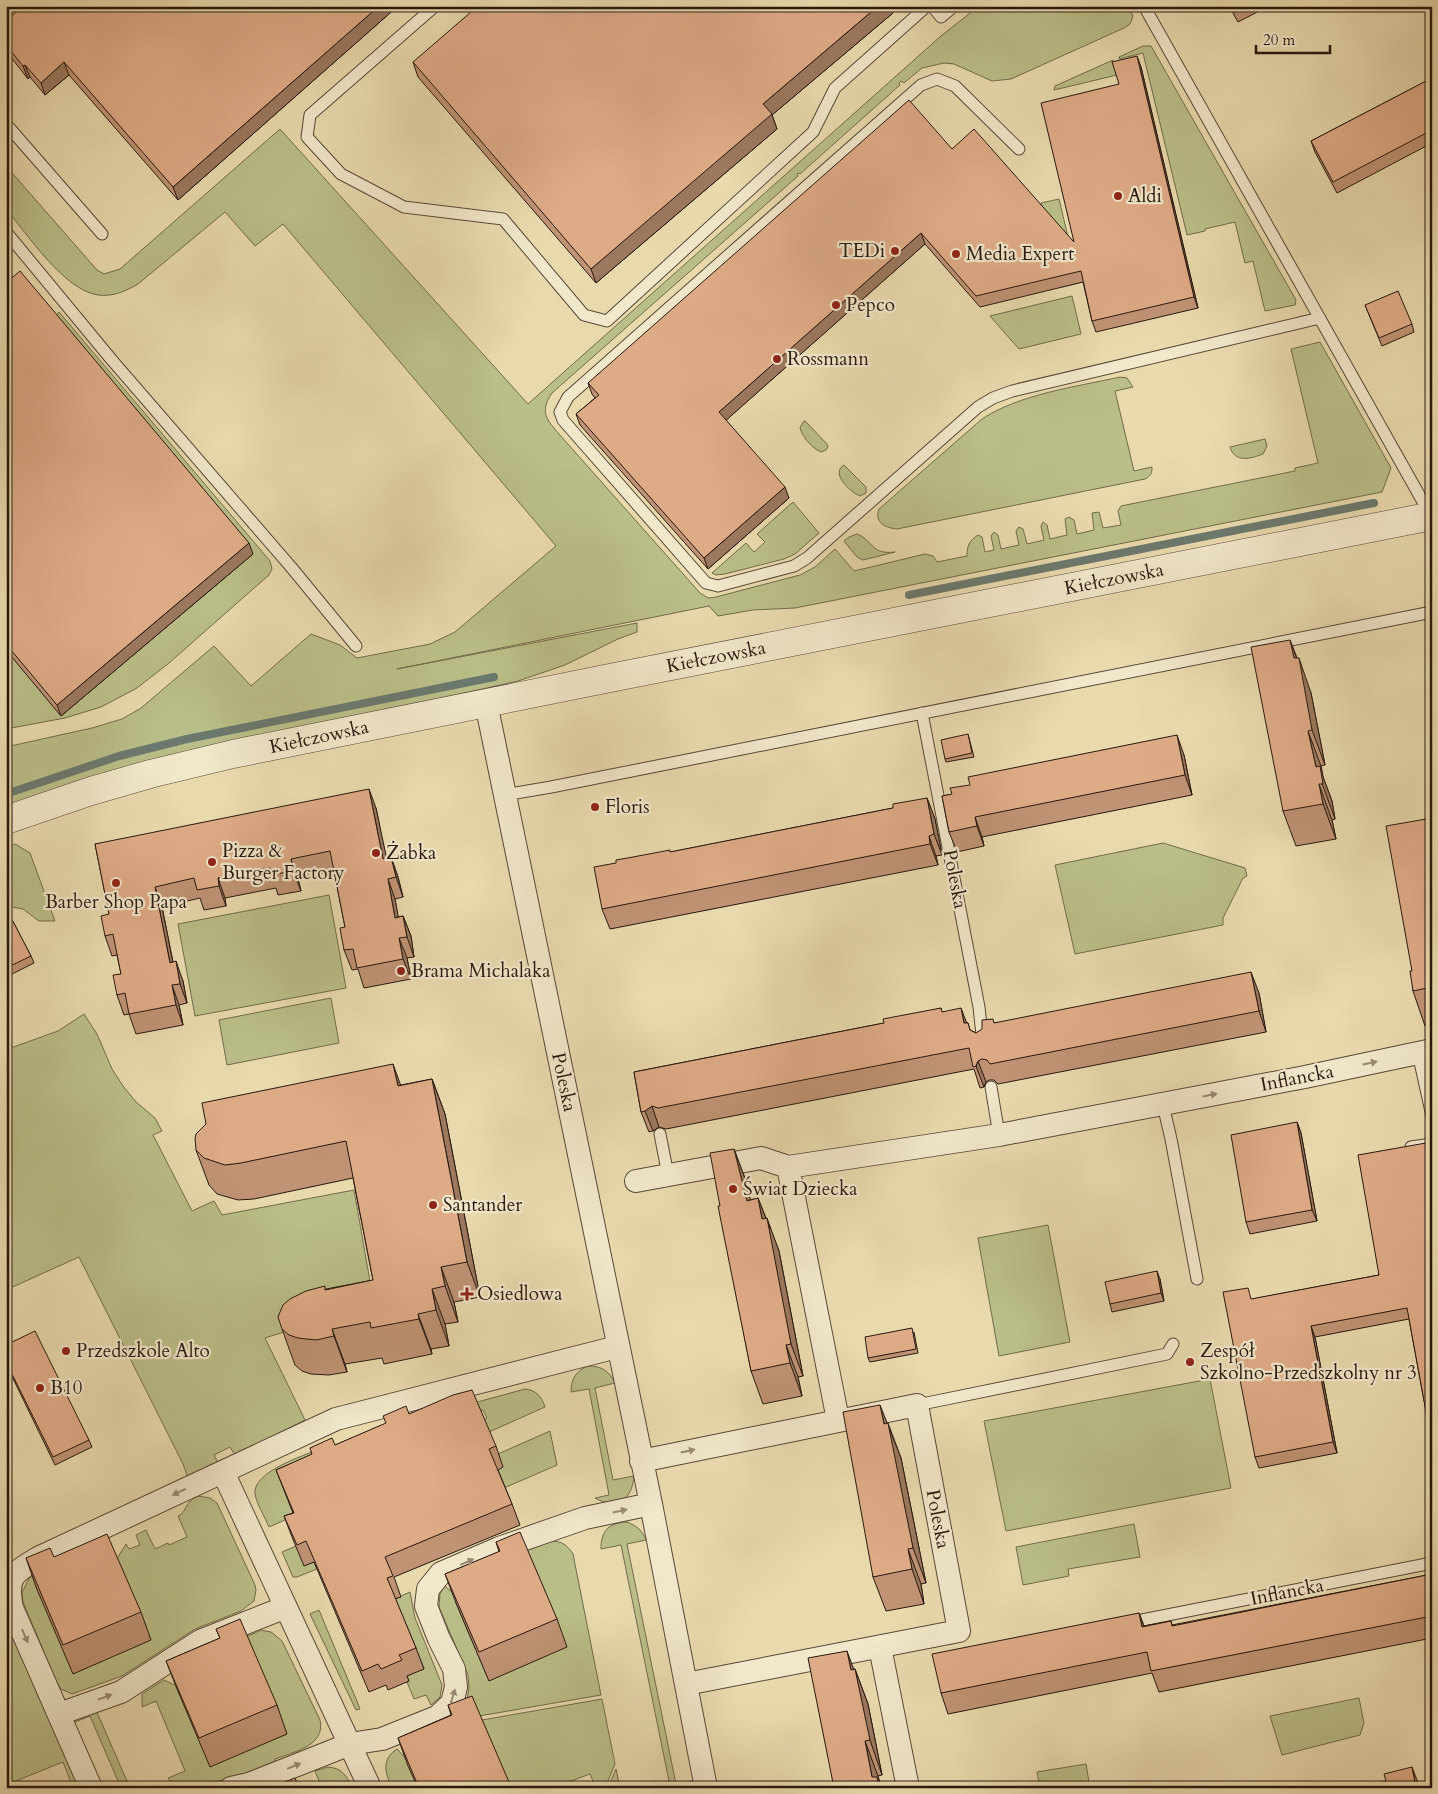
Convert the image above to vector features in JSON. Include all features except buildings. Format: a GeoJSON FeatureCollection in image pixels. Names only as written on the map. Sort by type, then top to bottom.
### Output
{"type":"FeatureCollection","features":[{"type":"Feature","properties":{"kind":"street","name":"Kiełczowska"},"geometry":{"type":"LineString","coordinates":[[6,820],[91,791],[150,774],[243,752],[1431,518]]}},
{"type":"Feature","properties":{"kind":"street","name":"Poleska"},"geometry":{"type":"LineString","coordinates":[[486,703],[651,1504],[706,1788]]}},
{"type":"Feature","properties":{"kind":"street","name":"Inflancka"},"geometry":{"type":"LineString","coordinates":[[1163,1105],[1425,1052]]}},
{"type":"Feature","properties":{"kind":"street"},"geometry":{"type":"LineString","coordinates":[[636,1181],[761,1158],[788,1167],[999,1135],[1163,1105]]}},
{"type":"Feature","properties":{"kind":"street"},"geometry":{"type":"LineString","coordinates":[[788,1167],[838,1420]]}},
{"type":"Feature","properties":{"kind":"street"},"geometry":{"type":"LineString","coordinates":[[91,1788],[12,1608],[9,1592],[12,1578],[20,1570],[38,1558],[336,1419],[618,1348]]}},
{"type":"Feature","properties":{"kind":"street","name":"Poleska"},"geometry":{"type":"LineString","coordinates":[[686,1684],[959,1631],[916,1405]]}},
{"type":"Feature","properties":{"kind":"street"},"geometry":{"type":"LineString","coordinates":[[641,1461],[916,1405]]}},
{"type":"Feature","properties":{"kind":"street"},"geometry":{"type":"LineString","coordinates":[[223,1472],[370,1788]]}},
{"type":"Feature","properties":{"kind":"street"},"geometry":{"type":"LineString","coordinates":[[231,1788],[249,1784],[350,1744],[382,1739],[401,1732],[437,1717],[452,1703],[456,1687],[454,1669],[439,1639],[426,1606],[428,1589],[441,1573],[499,1548],[577,1521],[651,1504]]}},
{"type":"Feature","properties":{"kind":"street"},"geometry":{"type":"LineString","coordinates":[[59,1714],[120,1692],[200,1641],[286,1607]]}},
{"type":"Feature","properties":{"kind":"street"},"geometry":{"type":"LineString","coordinates":[[880,1647],[908,1788]]}},
{"type":"Feature","properties":{"kind":"lane"},"geometry":{"type":"LineString","coordinates":[[435,6],[310,115],[307,137],[341,174],[404,207],[503,219],[584,315],[606,321],[812,132],[836,88],[927,6]]}},
{"type":"Feature","properties":{"kind":"lane"},"geometry":{"type":"LineString","coordinates":[[932,6],[941,17],[954,6]]}},
{"type":"Feature","properties":{"kind":"lane"},"geometry":{"type":"LineString","coordinates":[[1144,6],[1431,518]]}},
{"type":"Feature","properties":{"kind":"lane"},"geometry":{"type":"LineString","coordinates":[[1019,149],[955,86],[937,79],[921,85],[568,397],[560,412],[564,420],[706,583],[718,586],[794,566],[807,558],[978,407],[993,398],[1012,391],[1320,318]]}},
{"type":"Feature","properties":{"kind":"lane"},"geometry":{"type":"LineString","coordinates":[[6,124],[102,234]]}},
{"type":"Feature","properties":{"kind":"lane"},"geometry":{"type":"LineString","coordinates":[[6,232],[111,359],[297,573],[356,646]]}},
{"type":"Feature","properties":{"kind":"lane"},"geometry":{"type":"LineString","coordinates":[[504,795],[1432,612]]}},
{"type":"Feature","properties":{"kind":"lane","name":"Poleska"},"geometry":{"type":"LineString","coordinates":[[922,713],[979,1007],[983,1046]]}},
{"type":"Feature","properties":{"kind":"lane"},"geometry":{"type":"LineString","coordinates":[[1425,1052],[1432,1116]]}},
{"type":"Feature","properties":{"kind":"lane"},"geometry":{"type":"LineString","coordinates":[[991,1087],[999,1135]]}},
{"type":"Feature","properties":{"kind":"lane"},"geometry":{"type":"LineString","coordinates":[[1163,1105],[1197,1279]]}},
{"type":"Feature","properties":{"kind":"lane"},"geometry":{"type":"LineString","coordinates":[[660,1134],[668,1175]]}},
{"type":"Feature","properties":{"kind":"lane"},"geometry":{"type":"LineString","coordinates":[[1398,1150],[1432,1144]]}},
{"type":"Feature","properties":{"kind":"lane"},"geometry":{"type":"LineString","coordinates":[[916,1405],[1167,1354],[1173,1344]]}},
{"type":"Feature","properties":{"kind":"lane","name":"Inflancka"},"geometry":{"type":"LineString","coordinates":[[1142,1620],[1432,1563]]}},
{"type":"Feature","properties":{"kind":"green space"},"geometry":{"type":"Polygon","coordinates":[[[979,6],[1128,6],[1133,16],[1130,24],[1124,28],[1011,79],[992,81],[954,64],[944,63],[922,68],[904,83],[901,81],[900,85],[800,174],[797,174],[798,176],[552,393],[545,411],[548,420],[555,429],[700,593],[708,598],[800,575],[815,567],[835,549],[854,571],[925,554],[933,556],[937,562],[967,556],[969,544],[978,535],[982,537],[985,552],[994,550],[991,536],[994,532],[998,535],[1001,549],[1019,545],[1016,531],[1019,527],[1023,529],[1027,544],[1044,540],[1041,526],[1043,522],[1047,525],[1050,539],[1067,535],[1065,519],[1069,517],[1074,520],[1077,534],[1094,530],[1092,513],[1099,512],[1103,528],[1121,525],[1118,511],[1121,506],[1295,471],[1295,468],[1318,463],[1291,349],[1320,342],[1391,468],[1382,492],[795,608],[753,610],[718,616],[709,606],[397,669],[637,623],[637,632],[618,639],[565,665],[518,681],[350,719],[6,807],[6,747],[92,728],[122,719],[141,708],[214,646],[251,686],[311,634],[340,645],[357,658],[430,644],[455,632],[556,546],[283,224],[255,246],[225,212],[138,284],[119,293],[98,295],[85,291],[60,272],[6,209],[6,166],[97,270],[104,274],[120,269],[280,129],[528,404],[941,36],[979,6]]]}},
{"type":"Feature","properties":{"kind":"green space"},"geometry":{"type":"Polygon","coordinates":[[[1143,46],[1151,46],[1296,300],[1295,305],[1265,311],[1253,261],[1245,263],[1235,222],[1187,235],[1143,53],[1119,59],[1119,57],[1143,46]]]}},
{"type":"Feature","properties":{"kind":"green space"},"geometry":{"type":"Polygon","coordinates":[[[1113,60],[1117,75],[1054,90],[1055,86],[1113,60]]]}},
{"type":"Feature","properties":{"kind":"green space"},"geometry":{"type":"Polygon","coordinates":[[[1059,199],[1079,283],[1062,287],[1041,203],[1059,199]]]}},
{"type":"Feature","properties":{"kind":"green space"},"geometry":{"type":"Polygon","coordinates":[[[1072,296],[1081,334],[1019,349],[990,316],[1072,296]]]}},
{"type":"Feature","properties":{"kind":"green space"},"geometry":{"type":"Polygon","coordinates":[[[59,312],[270,561],[272,569],[269,575],[169,663],[137,688],[101,707],[65,718],[6,729],[6,650],[62,715],[54,318],[59,312]]]}},
{"type":"Feature","properties":{"kind":"green space"},"geometry":{"type":"Polygon","coordinates":[[[1120,377],[1127,378],[1133,387],[1115,391],[1134,471],[1152,467],[1151,474],[1147,478],[897,529],[885,526],[879,521],[879,509],[982,419],[997,410],[1048,392],[1120,377]]]}},
{"type":"Feature","properties":{"kind":"green space"},"geometry":{"type":"Polygon","coordinates":[[[805,421],[827,444],[826,450],[821,452],[806,439],[800,428],[805,421]]]}},
{"type":"Feature","properties":{"kind":"green space"},"geometry":{"type":"Polygon","coordinates":[[[1265,439],[1267,446],[1263,454],[1253,457],[1239,458],[1235,456],[1230,447],[1265,439]]]}},
{"type":"Feature","properties":{"kind":"green space"},"geometry":{"type":"Polygon","coordinates":[[[844,465],[866,487],[866,493],[860,496],[851,491],[843,482],[839,473],[840,468],[844,465]]]}},
{"type":"Feature","properties":{"kind":"green space"},"geometry":{"type":"Polygon","coordinates":[[[793,502],[819,533],[795,554],[784,559],[725,574],[716,575],[712,573],[746,543],[754,552],[765,542],[757,534],[793,502]]]}},
{"type":"Feature","properties":{"kind":"green space"},"geometry":{"type":"Polygon","coordinates":[[[857,534],[881,551],[895,552],[863,560],[857,557],[844,541],[857,534]]]}},
{"type":"Feature","properties":{"kind":"green space"},"geometry":{"type":"Polygon","coordinates":[[[1163,843],[1245,868],[1247,876],[1243,878],[1223,918],[1223,925],[1075,954],[1055,865],[1163,843]]]}},
{"type":"Feature","properties":{"kind":"green space"},"geometry":{"type":"Polygon","coordinates":[[[15,844],[30,853],[55,921],[39,921],[23,909],[6,906],[6,847],[15,844]]]}},
{"type":"Feature","properties":{"kind":"green space"},"geometry":{"type":"Polygon","coordinates":[[[329,895],[346,988],[195,1016],[178,924],[329,895]]]}},
{"type":"Feature","properties":{"kind":"green space"},"geometry":{"type":"Polygon","coordinates":[[[331,998],[339,1043],[227,1065],[219,1020],[331,998]]]}},
{"type":"Feature","properties":{"kind":"green space"},"geometry":{"type":"Polygon","coordinates":[[[84,1014],[97,1034],[112,1069],[123,1086],[136,1102],[155,1118],[162,1131],[153,1135],[192,1211],[214,1201],[222,1215],[354,1190],[374,1304],[265,1338],[305,1420],[235,1455],[230,1447],[214,1455],[218,1463],[188,1478],[183,1464],[79,1257],[6,1290],[6,1051],[58,1031],[84,1014]]]}},
{"type":"Feature","properties":{"kind":"green space"},"geometry":{"type":"Polygon","coordinates":[[[1048,1225],[1070,1342],[999,1356],[978,1238],[1048,1225]]]}},
{"type":"Feature","properties":{"kind":"green space"},"geometry":{"type":"Polygon","coordinates":[[[588,1366],[604,1370],[615,1383],[595,1388],[613,1480],[634,1476],[630,1492],[622,1501],[616,1503],[603,1502],[595,1498],[609,1495],[589,1389],[571,1392],[575,1376],[580,1370],[588,1366]]]}},
{"type":"Feature","properties":{"kind":"green space"},"geometry":{"type":"Polygon","coordinates":[[[1210,1379],[1231,1488],[1006,1531],[984,1421],[1210,1379]]]}},
{"type":"Feature","properties":{"kind":"green space"},"geometry":{"type":"Polygon","coordinates":[[[525,1389],[538,1395],[545,1407],[489,1432],[483,1420],[487,1418],[483,1410],[397,1424],[525,1389]]]}},
{"type":"Feature","properties":{"kind":"green space"},"geometry":{"type":"Polygon","coordinates":[[[550,1431],[557,1465],[504,1488],[497,1470],[498,1454],[550,1431]]]}},
{"type":"Feature","properties":{"kind":"green space"},"geometry":{"type":"Polygon","coordinates":[[[319,1449],[294,1516],[269,1527],[256,1498],[256,1486],[261,1479],[280,1466],[319,1449]]]}},
{"type":"Feature","properties":{"kind":"green space"},"geometry":{"type":"Polygon","coordinates":[[[199,1496],[210,1498],[217,1503],[255,1585],[254,1601],[241,1611],[195,1629],[122,1676],[72,1694],[61,1689],[23,1602],[22,1593],[29,1578],[57,1565],[113,1565],[126,1544],[129,1549],[140,1545],[136,1535],[146,1530],[155,1549],[187,1537],[178,1516],[188,1503],[199,1496]]]}},
{"type":"Feature","properties":{"kind":"green space"},"geometry":{"type":"Polygon","coordinates":[[[627,1522],[639,1529],[646,1540],[627,1544],[676,1784],[693,1781],[693,1788],[661,1788],[670,1786],[621,1545],[601,1549],[604,1532],[615,1524],[627,1522]]]}},
{"type":"Feature","properties":{"kind":"green space"},"geometry":{"type":"Polygon","coordinates":[[[1134,1524],[1140,1557],[1068,1569],[1069,1576],[1023,1585],[1016,1547],[1134,1524]]]}},
{"type":"Feature","properties":{"kind":"green space"},"geometry":{"type":"Polygon","coordinates":[[[551,1541],[564,1544],[573,1554],[601,1695],[456,1720],[467,1700],[469,1688],[468,1675],[439,1607],[440,1593],[445,1586],[461,1600],[456,1603],[489,1681],[496,1563],[551,1541]]]}},
{"type":"Feature","properties":{"kind":"green space"},"geometry":{"type":"Polygon","coordinates":[[[296,1546],[314,1562],[317,1569],[293,1577],[282,1552],[296,1546]]]}},
{"type":"Feature","properties":{"kind":"green space"},"geometry":{"type":"Polygon","coordinates":[[[410,1592],[415,1618],[442,1685],[440,1697],[431,1705],[426,1695],[414,1699],[407,1682],[409,1681],[407,1676],[424,1668],[394,1599],[410,1592]]]}},
{"type":"Feature","properties":{"kind":"green space"},"geometry":{"type":"Polygon","coordinates":[[[319,1610],[360,1709],[356,1710],[310,1614],[319,1610]]]}},
{"type":"Feature","properties":{"kind":"green space"},"geometry":{"type":"Polygon","coordinates":[[[6,1617],[79,1788],[73,1788],[63,1762],[6,1785],[6,1617]]]}},
{"type":"Feature","properties":{"kind":"green space"},"geometry":{"type":"Polygon","coordinates":[[[261,1630],[271,1632],[282,1641],[320,1720],[321,1729],[318,1736],[306,1747],[275,1759],[276,1765],[246,1776],[181,1788],[175,1787],[168,1778],[185,1771],[156,1701],[142,1707],[142,1694],[164,1680],[181,1688],[216,1651],[261,1630]]]}},
{"type":"Feature","properties":{"kind":"green space"},"geometry":{"type":"Polygon","coordinates":[[[1359,1698],[1364,1723],[1360,1735],[1282,1755],[1270,1716],[1359,1698]]]}},
{"type":"Feature","properties":{"kind":"green space"},"geometry":{"type":"Polygon","coordinates":[[[602,1699],[615,1764],[605,1788],[596,1788],[590,1774],[571,1781],[572,1785],[565,1788],[510,1788],[465,1723],[602,1699]]]}},
{"type":"Feature","properties":{"kind":"green space"},"geometry":{"type":"Polygon","coordinates":[[[95,1708],[130,1788],[121,1788],[90,1716],[70,1724],[68,1719],[95,1708]]]}},
{"type":"Feature","properties":{"kind":"green space"},"geometry":{"type":"Polygon","coordinates":[[[397,1749],[412,1765],[418,1788],[392,1788],[386,1767],[388,1757],[397,1749]]]}},
{"type":"Feature","properties":{"kind":"green space"},"geometry":{"type":"Polygon","coordinates":[[[1086,1764],[1090,1788],[1040,1788],[1037,1772],[1086,1764]]]}},
{"type":"Feature","properties":{"kind":"green space"},"geometry":{"type":"Polygon","coordinates":[[[328,1767],[343,1773],[352,1788],[322,1788],[315,1771],[328,1767]]]}},
{"type":"Feature","properties":{"kind":"green space"},"geometry":{"type":"Polygon","coordinates":[[[616,1769],[620,1788],[608,1788],[616,1769]]]}},
{"type":"Feature","properties":{"kind":"waterway"},"geometry":{"type":"LineString","coordinates":[[909,595],[1374,503]]}},
{"type":"Feature","properties":{"kind":"waterway"},"geometry":{"type":"LineString","coordinates":[[6,794],[119,756],[187,739],[494,677]]}},
{"type":"Feature","properties":{"kind":"place","name":"Aldi"},"geometry":{"type":"Point","coordinates":[1118,196]}},
{"type":"Feature","properties":{"kind":"place","name":"TEDi"},"geometry":{"type":"Point","coordinates":[895,251]}},
{"type":"Feature","properties":{"kind":"place","name":"Media Expert"},"geometry":{"type":"Point","coordinates":[956,254]}},
{"type":"Feature","properties":{"kind":"place","name":"Pepco"},"geometry":{"type":"Point","coordinates":[836,305]}},
{"type":"Feature","properties":{"kind":"place","name":"Rossmann"},"geometry":{"type":"Point","coordinates":[777,359]}},
{"type":"Feature","properties":{"kind":"place","name":"Floris"},"geometry":{"type":"Point","coordinates":[595,807]}},
{"type":"Feature","properties":{"kind":"place","name":"Żabka"},"geometry":{"type":"Point","coordinates":[376,853]}},
{"type":"Feature","properties":{"kind":"place","name":"Pizza & Burger Factory"},"geometry":{"type":"Point","coordinates":[212,862]}},
{"type":"Feature","properties":{"kind":"place","name":"Barber Shop Papa"},"geometry":{"type":"Point","coordinates":[116,883]}},
{"type":"Feature","properties":{"kind":"place","name":"Brama Michalaka"},"geometry":{"type":"Point","coordinates":[401,971]}},
{"type":"Feature","properties":{"kind":"place","name":"Świat Dziecka"},"geometry":{"type":"Point","coordinates":[733,1189]}},
{"type":"Feature","properties":{"kind":"place","name":"Santander"},"geometry":{"type":"Point","coordinates":[433,1205]}},
{"type":"Feature","properties":{"kind":"place","name":"Osiedlowa"},"geometry":{"type":"Point","coordinates":[467,1294]}},
{"type":"Feature","properties":{"kind":"place","name":"Przedszkole Alto"},"geometry":{"type":"Point","coordinates":[66,1351]}},
{"type":"Feature","properties":{"kind":"place","name":"Zespół Szkolno-Przedszkolny nr 3"},"geometry":{"type":"Point","coordinates":[1190,1362]}},
{"type":"Feature","properties":{"kind":"place","name":"B10"},"geometry":{"type":"Point","coordinates":[40,1388]}}]}
